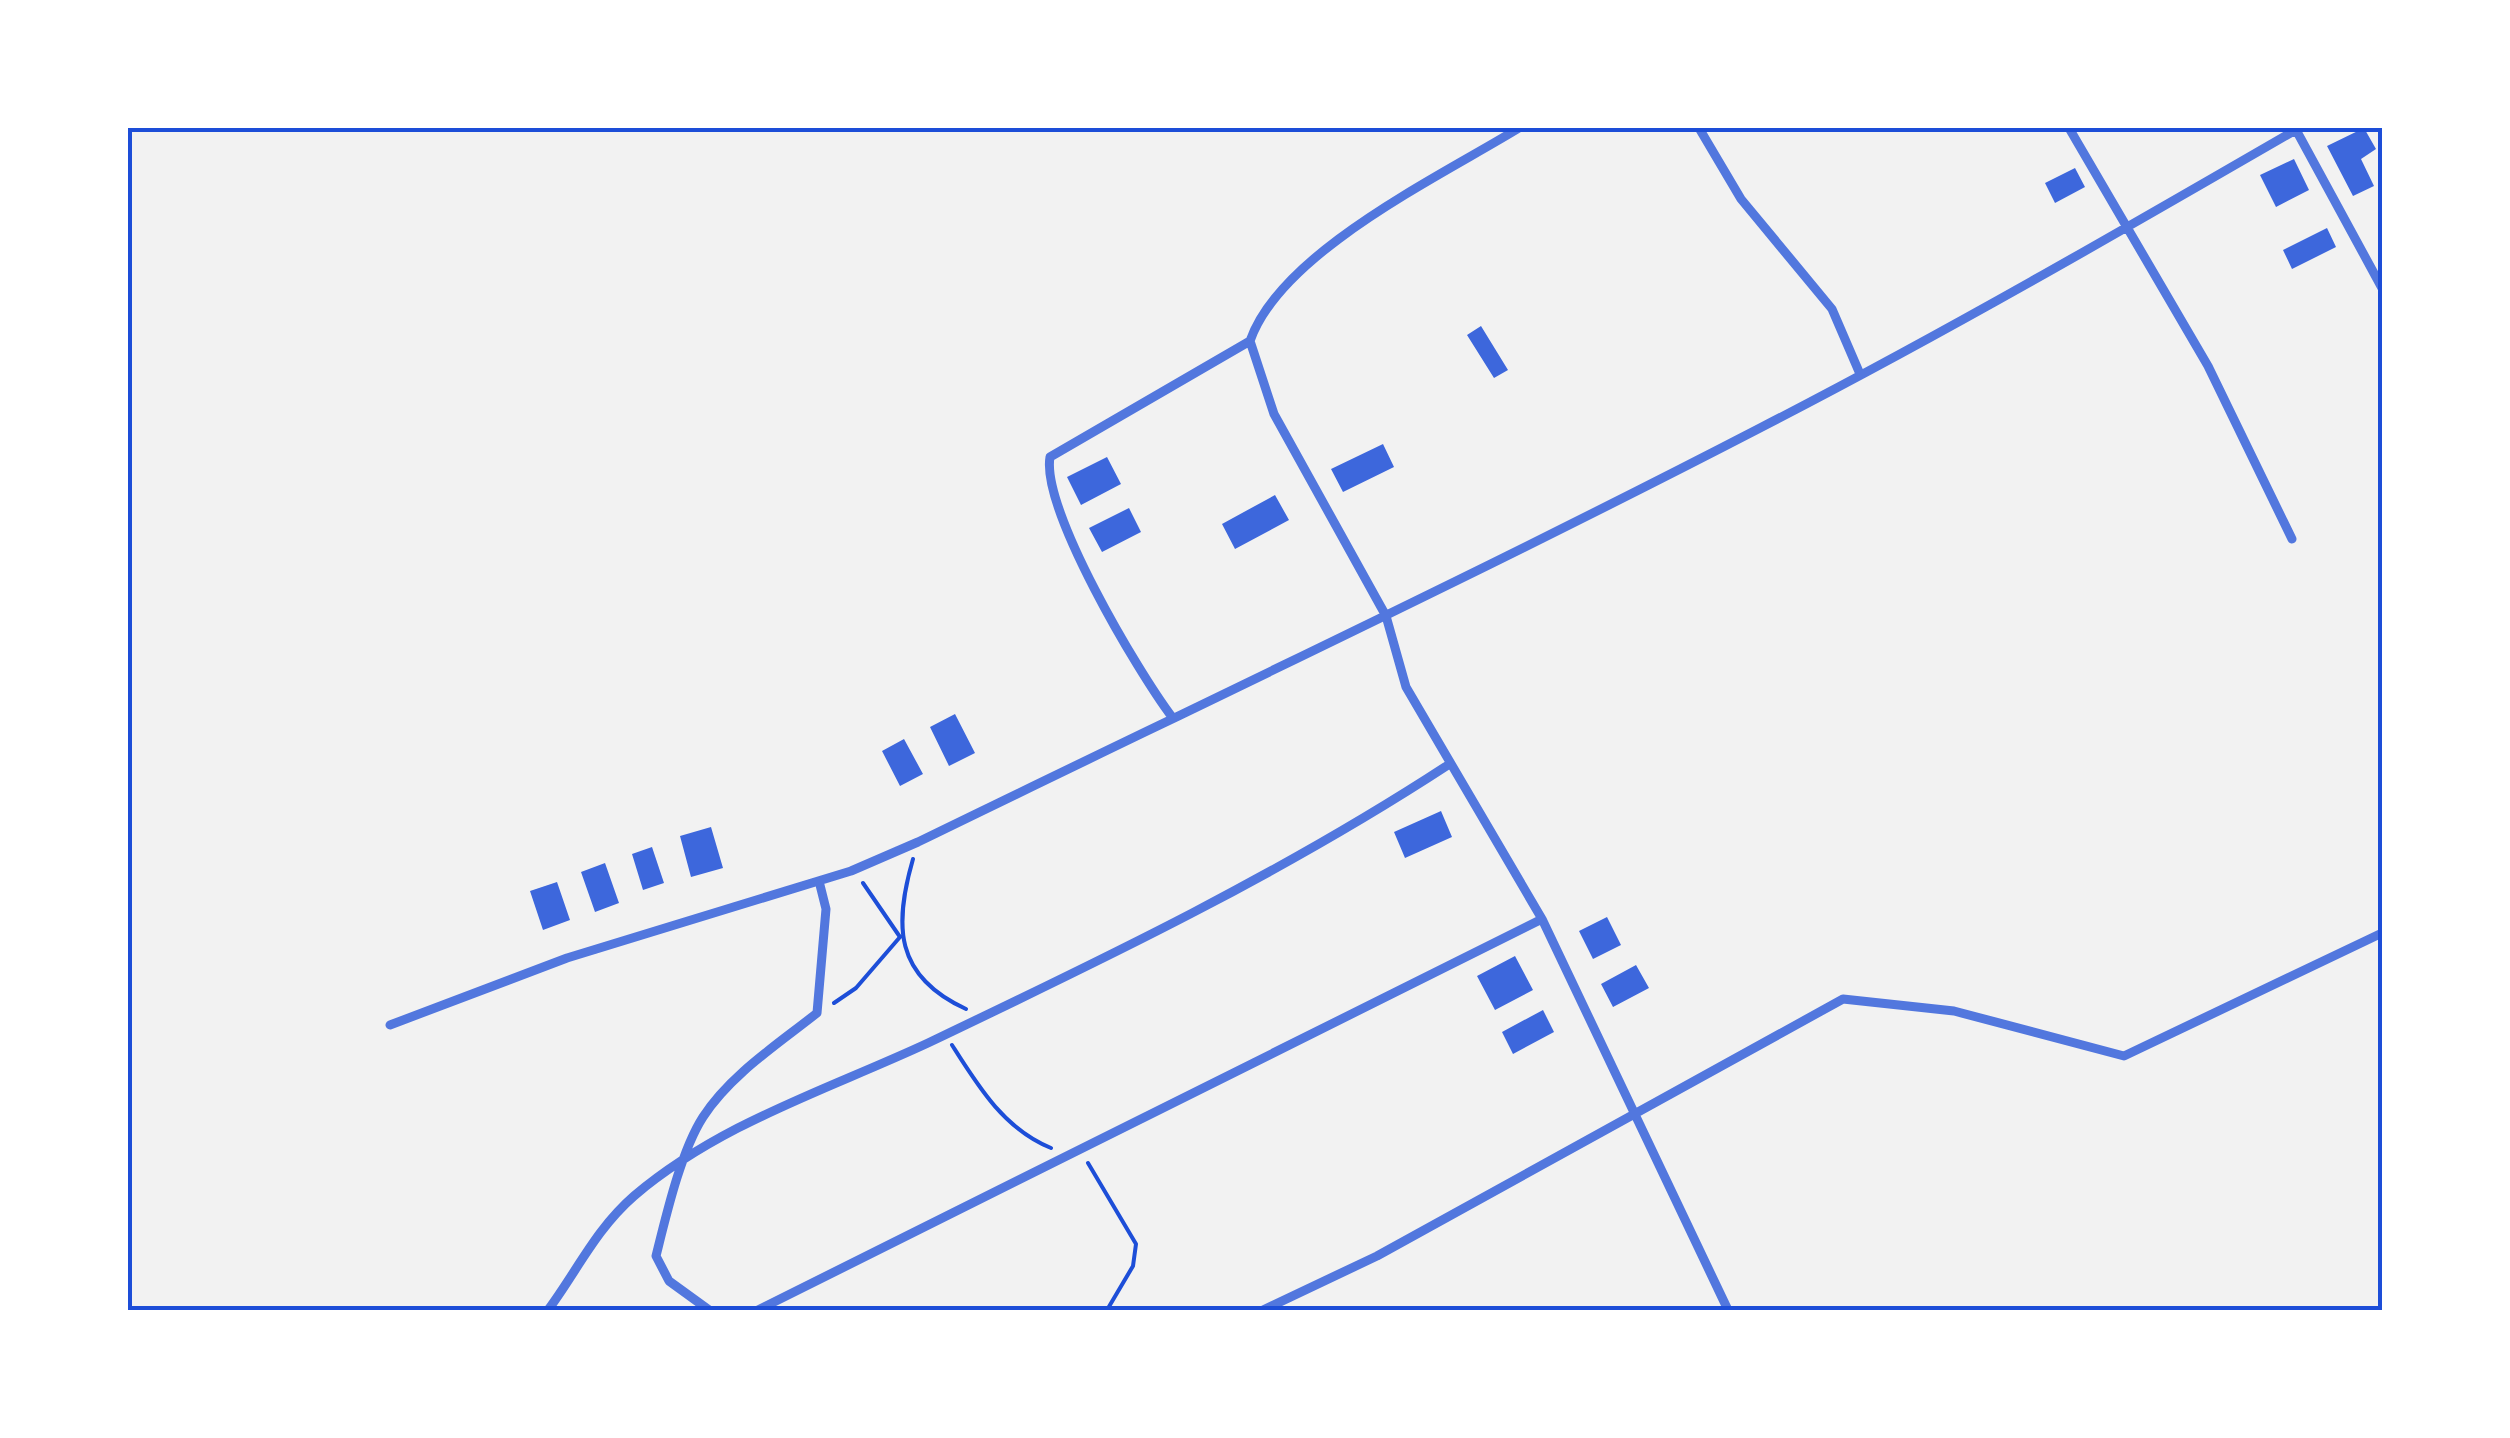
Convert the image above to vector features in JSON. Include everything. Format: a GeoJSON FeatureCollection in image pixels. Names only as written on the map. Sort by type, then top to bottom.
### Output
{"type":"FeatureCollection","features":[{"type":"Feature","properties":{"kind":"street"},"geometry":{"type":"LineString","coordinates":[[1172,717],[1141,676],[1070,540],[1051,488],[1050,457],[1250,341],[1276,291],[1326,247],[1519,128]]}},
{"type":"Feature","properties":{"kind":"street"},"geometry":{"type":"LineString","coordinates":[[1699,128],[1741,199],[1832,309],[1860,374]]}},
{"type":"Feature","properties":{"kind":"street"},"geometry":{"type":"LineString","coordinates":[[2069,128],[2208,366],[2292,539]]}},
{"type":"Feature","properties":{"kind":"street"},"geometry":{"type":"LineString","coordinates":[[390,1025],[567,958],[850,871],[918,842],[1386,616],[1860,374],[2125,229],[2297,128],[2382,288]]}},
{"type":"Feature","properties":{"kind":"street"},"geometry":{"type":"LineString","coordinates":[[1250,341],[1257,373],[1274,414],[1386,616],[1406,688],[1448,765],[1496,836],[1542,918],[1728,1310]]}},
{"type":"Feature","properties":{"kind":"street"},"geometry":{"type":"LineString","coordinates":[[548,1310],[596,1233],[631,1199],[688,1156],[772,1110],[990,1013],[1348,830],[1448,765]]}},
{"type":"Feature","properties":{"kind":"street"},"geometry":{"type":"LineString","coordinates":[[708,1310],[669,1281],[656,1256],[701,1120],[722,1092],[817,1013],[826,909],[819,881]]}},
{"type":"Feature","properties":{"kind":"street"},"geometry":{"type":"LineString","coordinates":[[758,1310],[1542,918]]}},
{"type":"Feature","properties":{"kind":"street"},"geometry":{"type":"LineString","coordinates":[[1263,1310],[1376,1256],[1844,999],[1954,1011],[2124,1056],[2382,933]]}},
{"type":"Feature","properties":{"kind":"path"},"geometry":{"type":"LineString","coordinates":[[817,1013],[856,988],[900,937],[900,912],[918,842]]}},
{"type":"Feature","properties":{"kind":"path"},"geometry":{"type":"LineString","coordinates":[[850,871],[871,892],[900,937],[910,961],[930,984],[962,1008],[990,1013]]}},
{"type":"Feature","properties":{"kind":"building"},"geometry":{"type":"Polygon","coordinates":[[[2364,128],[2376,149],[2361,159],[2374,186],[2353,196],[2327,146],[2364,128]]]}},
{"type":"Feature","properties":{"kind":"building"},"geometry":{"type":"Polygon","coordinates":[[[2294,159],[2309,190],[2276,207],[2260,175],[2294,159]]]}},
{"type":"Feature","properties":{"kind":"building"},"geometry":{"type":"Polygon","coordinates":[[[2075,168],[2085,187],[2055,203],[2045,183],[2075,168]]]}},
{"type":"Feature","properties":{"kind":"building"},"geometry":{"type":"Polygon","coordinates":[[[2327,228],[2336,247],[2292,269],[2283,250],[2327,228]]]}},
{"type":"Feature","properties":{"kind":"building"},"geometry":{"type":"Polygon","coordinates":[[[1481,326],[1508,370],[1494,378],[1467,335],[1481,326]]]}},
{"type":"Feature","properties":{"kind":"building"},"geometry":{"type":"Polygon","coordinates":[[[1383,444],[1394,467],[1343,492],[1331,469],[1383,444]]]}},
{"type":"Feature","properties":{"kind":"building"},"geometry":{"type":"Polygon","coordinates":[[[1107,457],[1121,484],[1081,505],[1067,477],[1107,457]]]}},
{"type":"Feature","properties":{"kind":"building"},"geometry":{"type":"Polygon","coordinates":[[[1275,495],[1289,520],[1235,549],[1222,524],[1275,495]]]}},
{"type":"Feature","properties":{"kind":"building"},"geometry":{"type":"Polygon","coordinates":[[[1129,508],[1141,532],[1102,552],[1089,528],[1129,508]]]}},
{"type":"Feature","properties":{"kind":"building"},"geometry":{"type":"Polygon","coordinates":[[[955,714],[975,753],[949,766],[930,727],[955,714]]]}},
{"type":"Feature","properties":{"kind":"building"},"geometry":{"type":"Polygon","coordinates":[[[904,739],[923,774],[900,786],[882,751],[904,739]]]}},
{"type":"Feature","properties":{"kind":"building"},"geometry":{"type":"Polygon","coordinates":[[[1441,811],[1452,837],[1405,858],[1394,832],[1441,811]]]}},
{"type":"Feature","properties":{"kind":"building"},"geometry":{"type":"Polygon","coordinates":[[[711,827],[723,868],[691,877],[680,836],[711,827]]]}},
{"type":"Feature","properties":{"kind":"building"},"geometry":{"type":"Polygon","coordinates":[[[652,847],[664,883],[643,890],[632,854],[652,847]]]}},
{"type":"Feature","properties":{"kind":"building"},"geometry":{"type":"Polygon","coordinates":[[[605,863],[619,903],[595,912],[581,872],[605,863]]]}},
{"type":"Feature","properties":{"kind":"building"},"geometry":{"type":"Polygon","coordinates":[[[557,882],[570,920],[543,930],[530,891],[557,882]]]}},
{"type":"Feature","properties":{"kind":"building"},"geometry":{"type":"Polygon","coordinates":[[[1607,917],[1621,945],[1593,959],[1579,931],[1607,917]]]}},
{"type":"Feature","properties":{"kind":"building"},"geometry":{"type":"Polygon","coordinates":[[[1515,956],[1533,990],[1495,1010],[1477,976],[1515,956]]]}},
{"type":"Feature","properties":{"kind":"building"},"geometry":{"type":"Polygon","coordinates":[[[1636,965],[1649,988],[1613,1007],[1601,984],[1636,965]]]}},
{"type":"Feature","properties":{"kind":"building"},"geometry":{"type":"Polygon","coordinates":[[[1543,1010],[1554,1032],[1513,1054],[1502,1032],[1543,1010]]]}}]}
